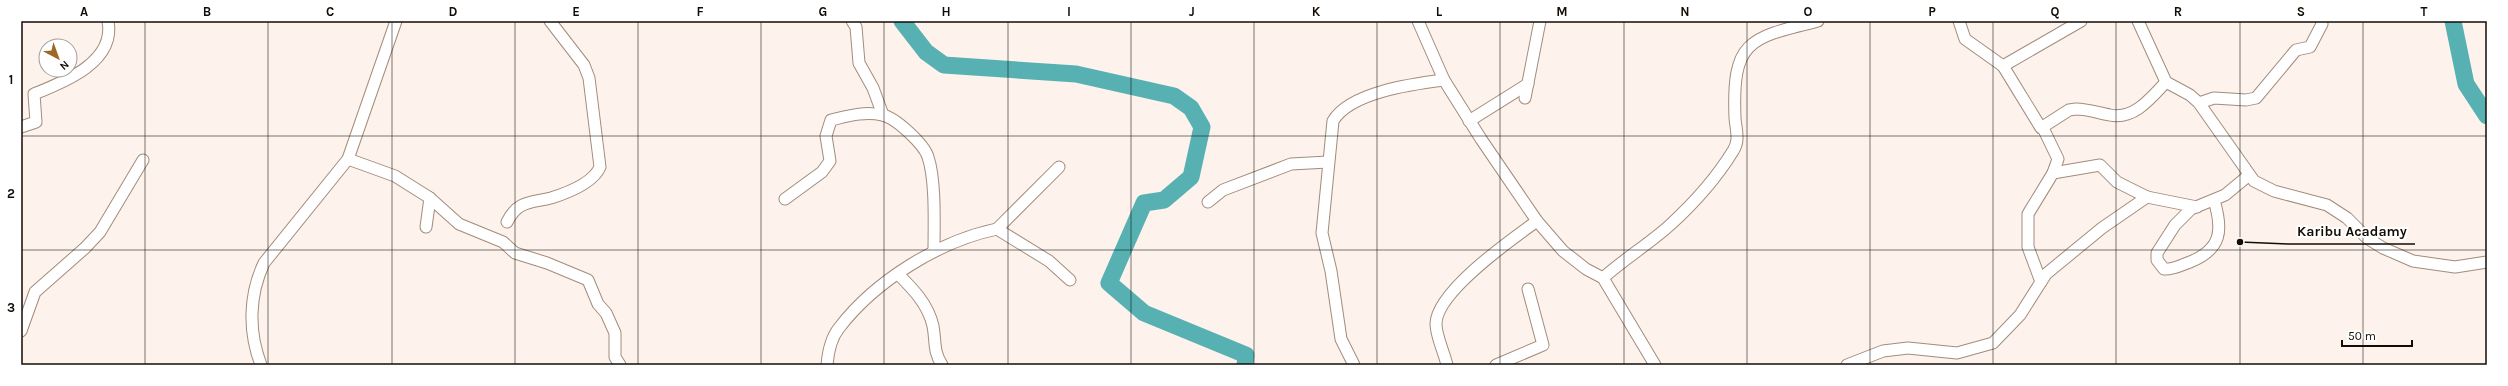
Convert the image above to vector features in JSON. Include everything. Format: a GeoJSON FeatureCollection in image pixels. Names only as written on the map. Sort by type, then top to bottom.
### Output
{"type":"FeatureCollection","features":[{"type":"Feature","properties":{"kind":"street"},"geometry":{"type":"LineString","coordinates":[[21,127],[36,122],[34,94],[60,84],[91,64],[99,56],[107,42],[108,21]]}},
{"type":"Feature","properties":{"kind":"street"},"geometry":{"type":"LineString","coordinates":[[261,365],[255,349],[252,325],[254,290],[258,276],[264,263],[348,160],[396,21]]}},
{"type":"Feature","properties":{"kind":"street"},"geometry":{"type":"LineString","coordinates":[[507,222],[513,212],[527,202],[563,194],[591,179],[597,174],[600,167],[589,78],[584,65],[550,21]]}},
{"type":"Feature","properties":{"kind":"street"},"geometry":{"type":"LineString","coordinates":[[852,21],[856,27],[859,63],[873,88],[884,115]]}},
{"type":"Feature","properties":{"kind":"street"},"geometry":{"type":"LineString","coordinates":[[1418,21],[1444,80],[1469,121],[1537,221],[1563,251],[1586,269],[1603,278],[1655,365]]}},
{"type":"Feature","properties":{"kind":"street"},"geometry":{"type":"LineString","coordinates":[[1525,98],[1540,21]]}},
{"type":"Feature","properties":{"kind":"street"},"geometry":{"type":"LineString","coordinates":[[1603,278],[1670,225],[1705,187],[1734,150],[1738,139],[1735,80],[1738,64],[1744,52],[1767,34],[1818,21]]}},
{"type":"Feature","properties":{"kind":"street"},"geometry":{"type":"LineString","coordinates":[[1959,21],[1966,39],[2003,66],[2040,127],[2043,128],[2058,159],[2053,173],[2028,214],[2028,247],[2041,282]]}},
{"type":"Feature","properties":{"kind":"street"},"geometry":{"type":"LineString","coordinates":[[2003,66],[2081,21]]}},
{"type":"Feature","properties":{"kind":"street"},"geometry":{"type":"LineString","coordinates":[[2138,21],[2166,82],[2190,95],[2199,103],[2248,176],[2274,190],[2327,205],[2347,218],[2367,238],[2394,254],[2413,261],[2455,267],[2487,262]]}},
{"type":"Feature","properties":{"kind":"street"},"geometry":{"type":"LineString","coordinates":[[2199,103],[2214,98],[2246,100],[2256,98],[2296,50],[2310,47],[2322,24]]}},
{"type":"Feature","properties":{"kind":"street"},"geometry":{"type":"LineString","coordinates":[[1354,365],[1341,339],[1331,271],[1322,233],[1328,162],[1334,121],[1339,112],[1366,97],[1413,84],[1444,80]]}},
{"type":"Feature","properties":{"kind":"street"},"geometry":{"type":"LineString","coordinates":[[2043,128],[2069,110],[2076,109],[2115,116],[2129,115],[2152,98],[2166,82]]}},
{"type":"Feature","properties":{"kind":"street"},"geometry":{"type":"LineString","coordinates":[[1469,121],[1528,84]]}},
{"type":"Feature","properties":{"kind":"street"},"geometry":{"type":"LineString","coordinates":[[785,199],[822,172],[830,161],[826,136],[831,120],[856,114],[884,115],[917,138],[928,156],[932,187],[934,251]]}},
{"type":"Feature","properties":{"kind":"street"},"geometry":{"type":"LineString","coordinates":[[21,331],[34,292],[85,248],[100,232],[144,160]]}},
{"type":"Feature","properties":{"kind":"street"},"geometry":{"type":"LineString","coordinates":[[348,160],[395,176],[430,198],[460,224],[503,242],[515,254],[547,263],[588,280],[598,304],[606,313],[615,333],[615,357],[620,365]]}},
{"type":"Feature","properties":{"kind":"street"},"geometry":{"type":"LineString","coordinates":[[1208,202],[1223,190],[1291,164],[1328,162]]}},
{"type":"Feature","properties":{"kind":"street"},"geometry":{"type":"LineString","coordinates":[[2053,173],[2100,165],[2116,182],[2147,197],[2197,207]]}},
{"type":"Feature","properties":{"kind":"street"},"geometry":{"type":"LineString","coordinates":[[827,365],[829,350],[838,329],[862,303],[898,274],[934,251],[972,234],[996,229],[1059,167]]}},
{"type":"Feature","properties":{"kind":"street"},"geometry":{"type":"LineString","coordinates":[[2214,200],[2219,215],[2219,230],[2212,250],[2203,256],[2170,270],[2164,269],[2157,260],[2157,253],[2174,225],[2183,215],[2197,207],[2225,195],[2248,176]]}},
{"type":"Feature","properties":{"kind":"street"},"geometry":{"type":"LineString","coordinates":[[1846,365],[1883,351],[1908,348],[1957,353],[1993,343],[2020,315],[2046,274],[2102,228],[2147,197]]}},
{"type":"Feature","properties":{"kind":"street"},"geometry":{"type":"LineString","coordinates":[[426,227],[430,198]]}},
{"type":"Feature","properties":{"kind":"street"},"geometry":{"type":"LineString","coordinates":[[1447,365],[1436,323],[1448,296],[1486,260],[1537,221]]}},
{"type":"Feature","properties":{"kind":"street"},"geometry":{"type":"LineString","coordinates":[[996,229],[1049,261],[1070,280]]}},
{"type":"Feature","properties":{"kind":"street"},"geometry":{"type":"LineString","coordinates":[[898,274],[926,306],[933,328],[935,354],[942,365]]}},
{"type":"Feature","properties":{"kind":"street"},"geometry":{"type":"LineString","coordinates":[[1496,365],[1543,345],[1528,288]]}},
{"type":"Feature","properties":{"kind":"waterway"},"geometry":{"type":"LineString","coordinates":[[902,21],[926,52],[944,65],[1076,74],[1174,96],[1191,108],[1202,127],[1191,177],[1164,200],[1144,203],[1109,283],[1144,313],[1246,355],[1245,365]]}},
{"type":"Feature","properties":{"kind":"waterway"},"geometry":{"type":"LineString","coordinates":[[2453,21],[2466,84],[2487,116]]}},
{"type":"Feature","properties":{"kind":"place","name":"Karibu Acadamy"},"geometry":{"type":"Point","coordinates":[2240,242]}}]}
